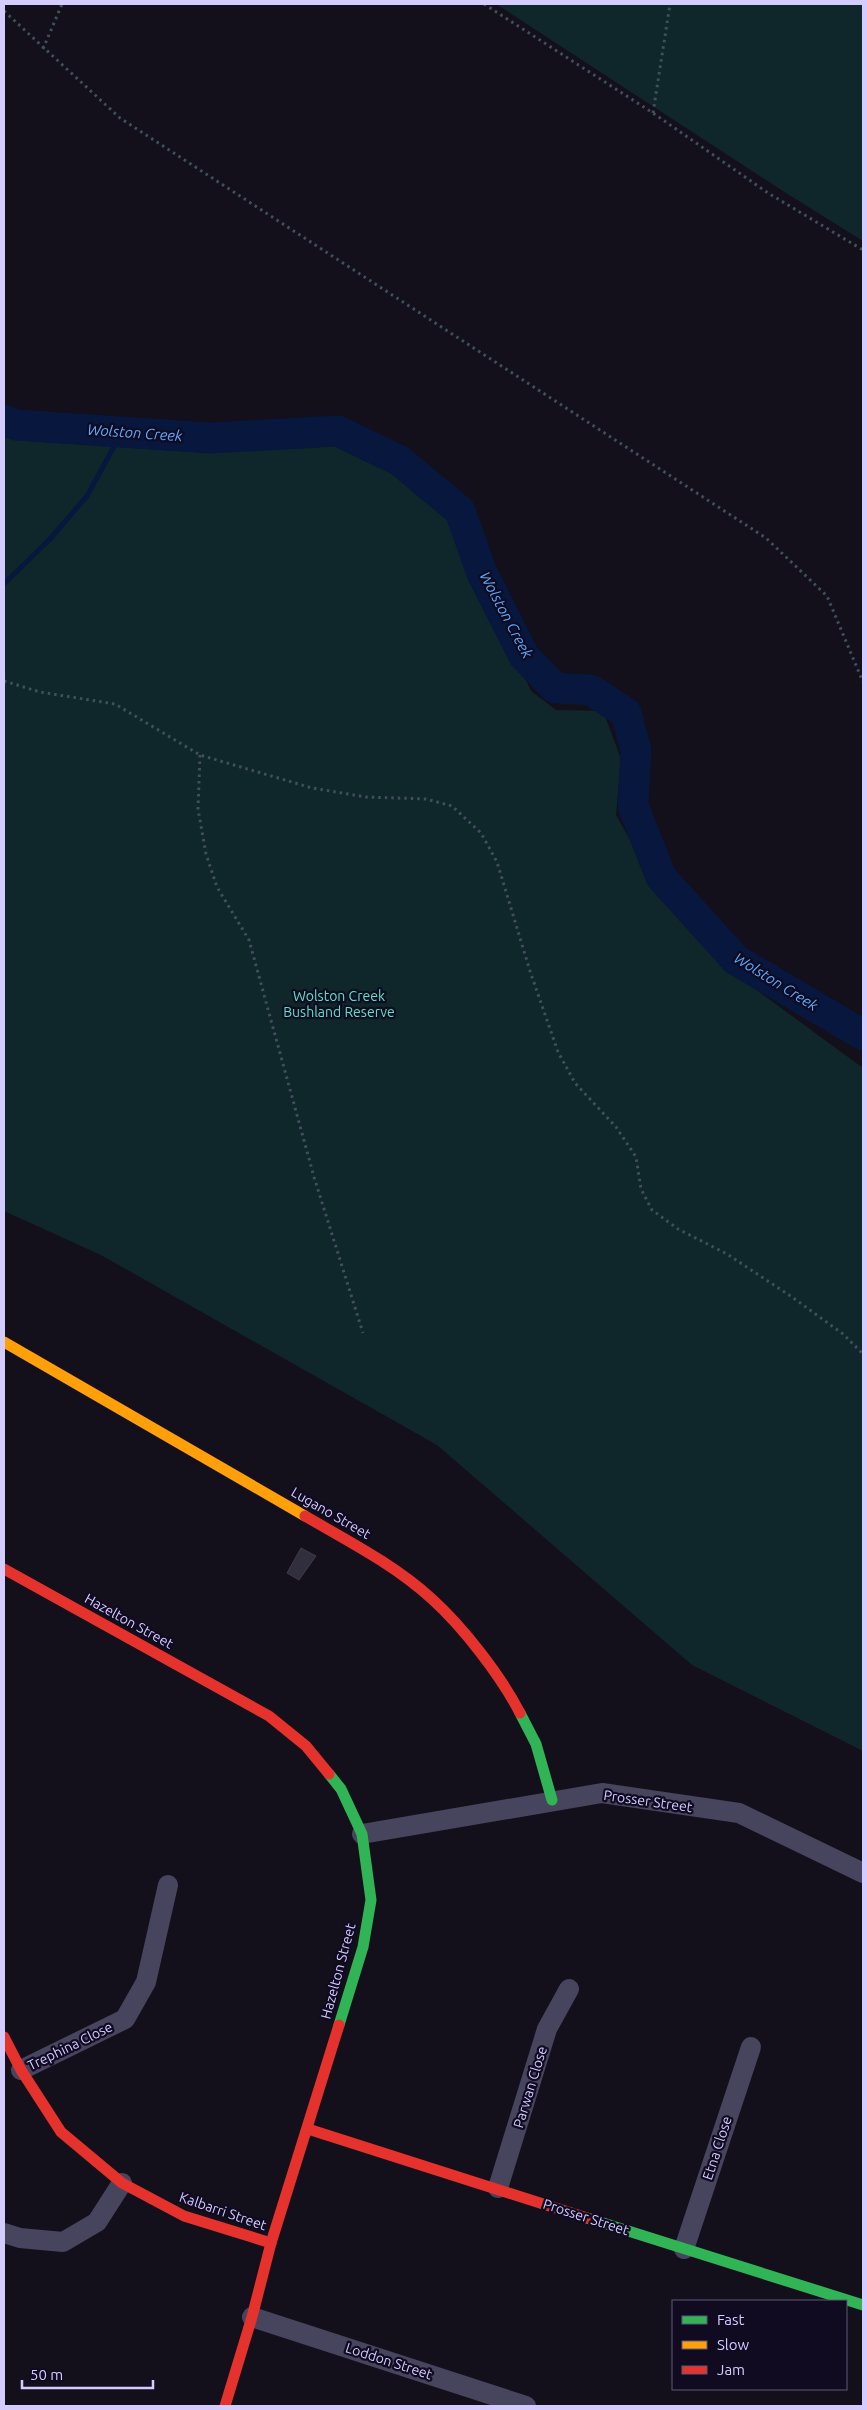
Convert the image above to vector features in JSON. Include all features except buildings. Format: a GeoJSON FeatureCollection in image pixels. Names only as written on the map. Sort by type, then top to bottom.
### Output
{"type":"FeatureCollection","features":[{"type":"Feature","properties":{"kind":"street","name":"Lugano Street"},"geometry":{"type":"LineString","coordinates":[[4,1342],[377,1558],[432,1599],[482,1655],[519,1710],[536,1744],[552,1800]]}},
{"type":"Feature","properties":{"kind":"street","name":"Hazelton Street"},"geometry":{"type":"LineString","coordinates":[[4,1569],[269,1716],[306,1746],[342,1789],[362,1834],[371,1900],[363,1947],[271,2243],[252,2317],[225,2406]]}},
{"type":"Feature","properties":{"kind":"street","name":"Prosser Street"},"geometry":{"type":"LineString","coordinates":[[362,1834],[552,1800],[602,1793],[739,1814],[863,1873]]}},
{"type":"Feature","properties":{"kind":"street","name":"Trephina Close"},"geometry":{"type":"LineString","coordinates":[[21,2070],[125,2019],[146,1982],[168,1885]]}},
{"type":"Feature","properties":{"kind":"street","name":"Parwan Close"},"geometry":{"type":"LineString","coordinates":[[498,2188],[547,2029],[570,1989]]}},
{"type":"Feature","properties":{"kind":"street","name":"Kalbarri Street"},"geometry":{"type":"LineString","coordinates":[[4,2037],[21,2070],[61,2132],[122,2183],[184,2216],[271,2243]]}},
{"type":"Feature","properties":{"kind":"street","name":"Etna Close"},"geometry":{"type":"LineString","coordinates":[[684,2249],[751,2047]]}},
{"type":"Feature","properties":{"kind":"street","name":"Prosser Street"},"geometry":{"type":"LineString","coordinates":[[308,2129],[863,2305]]}},
{"type":"Feature","properties":{"kind":"street"},"geometry":{"type":"LineString","coordinates":[[4,2233],[20,2238],[63,2242],[97,2222],[122,2183]]}},
{"type":"Feature","properties":{"kind":"street","name":"Loddon Street"},"geometry":{"type":"LineString","coordinates":[[252,2317],[526,2406]]}},
{"type":"Feature","properties":{"kind":"path"},"geometry":{"type":"LineString","coordinates":[[43,49],[62,4]]}},
{"type":"Feature","properties":{"kind":"path"},"geometry":{"type":"LineString","coordinates":[[484,4],[653,113],[768,193],[863,250]]}},
{"type":"Feature","properties":{"kind":"path"},"geometry":{"type":"LineString","coordinates":[[653,113],[670,4]]}},
{"type":"Feature","properties":{"kind":"path"},"geometry":{"type":"LineString","coordinates":[[4,11],[120,118],[766,538],[826,596],[863,682]]}},
{"type":"Feature","properties":{"kind":"path"},"geometry":{"type":"LineString","coordinates":[[4,681],[40,692],[115,704],[200,754],[312,788],[366,797],[426,799],[452,806],[481,833],[497,862],[533,980],[558,1052],[575,1083],[616,1127],[636,1157],[641,1188],[652,1210],[678,1228],[727,1254],[792,1297],[843,1334],[863,1354]]}},
{"type":"Feature","properties":{"kind":"path"},"geometry":{"type":"LineString","coordinates":[[200,754],[198,809],[206,854],[217,887],[249,940],[314,1177],[363,1333]]}},
{"type":"Feature","properties":{"kind":"green space"},"geometry":{"type":"Polygon","coordinates":[[[496,4],[863,4],[863,241],[786,193],[496,4]]]}},
{"type":"Feature","properties":{"kind":"green space","name":"Wolston Creek Bushland Reserve"},"geometry":{"type":"Polygon","coordinates":[[[4,429],[16,433],[210,449],[332,444],[396,471],[451,517],[531,691],[556,710],[603,711],[621,759],[616,815],[651,877],[740,978],[863,1068],[863,1751],[692,1665],[437,1445],[101,1255],[4,1211],[4,429]]]}},
{"type":"Feature","properties":{"kind":"waterway","name":"Wolston Creek"},"geometry":{"type":"LineString","coordinates":[[4,420],[16,425],[211,438],[338,431],[400,461],[460,511],[482,573],[524,656],[555,688],[591,690],[626,713],[636,750],[633,806],[661,877],[736,960],[863,1035]]}},
{"type":"Feature","properties":{"kind":"waterway"},"geometry":{"type":"LineString","coordinates":[[4,584],[50,539],[87,496],[122,432]]}},
{"type":"Feature","properties":{"kind":"traffic: fast"},"geometry":{"type":"LineString","coordinates":[[520,1713],[536,1744],[552,1800]]}},
{"type":"Feature","properties":{"kind":"traffic: fast"},"geometry":{"type":"LineString","coordinates":[[329,1774],[341,1789],[362,1834],[371,1900],[363,1947],[339,2025]]}},
{"type":"Feature","properties":{"kind":"traffic: fast"},"geometry":{"type":"LineString","coordinates":[[587,2218],[863,2305]]}},
{"type":"Feature","properties":{"kind":"traffic: slow"},"geometry":{"type":"LineString","coordinates":[[4,1342],[305,1516]]}},
{"type":"Feature","properties":{"kind":"traffic: jam"},"geometry":{"type":"LineString","coordinates":[[305,1516],[387,1564],[432,1599],[456,1623],[480,1653],[503,1684],[520,1713]]}},
{"type":"Feature","properties":{"kind":"traffic: jam"},"geometry":{"type":"LineString","coordinates":[[4,1569],[269,1716],[306,1746],[329,1774]]}},
{"type":"Feature","properties":{"kind":"traffic: jam"},"geometry":{"type":"LineString","coordinates":[[225,2406],[252,2317],[271,2243],[339,2025]]}},
{"type":"Feature","properties":{"kind":"traffic: jam"},"geometry":{"type":"LineString","coordinates":[[4,2037],[21,2070],[61,2132],[122,2183],[184,2216],[271,2243]]}},
{"type":"Feature","properties":{"kind":"traffic: jam"},"geometry":{"type":"LineString","coordinates":[[308,2129],[587,2218]]}}]}
